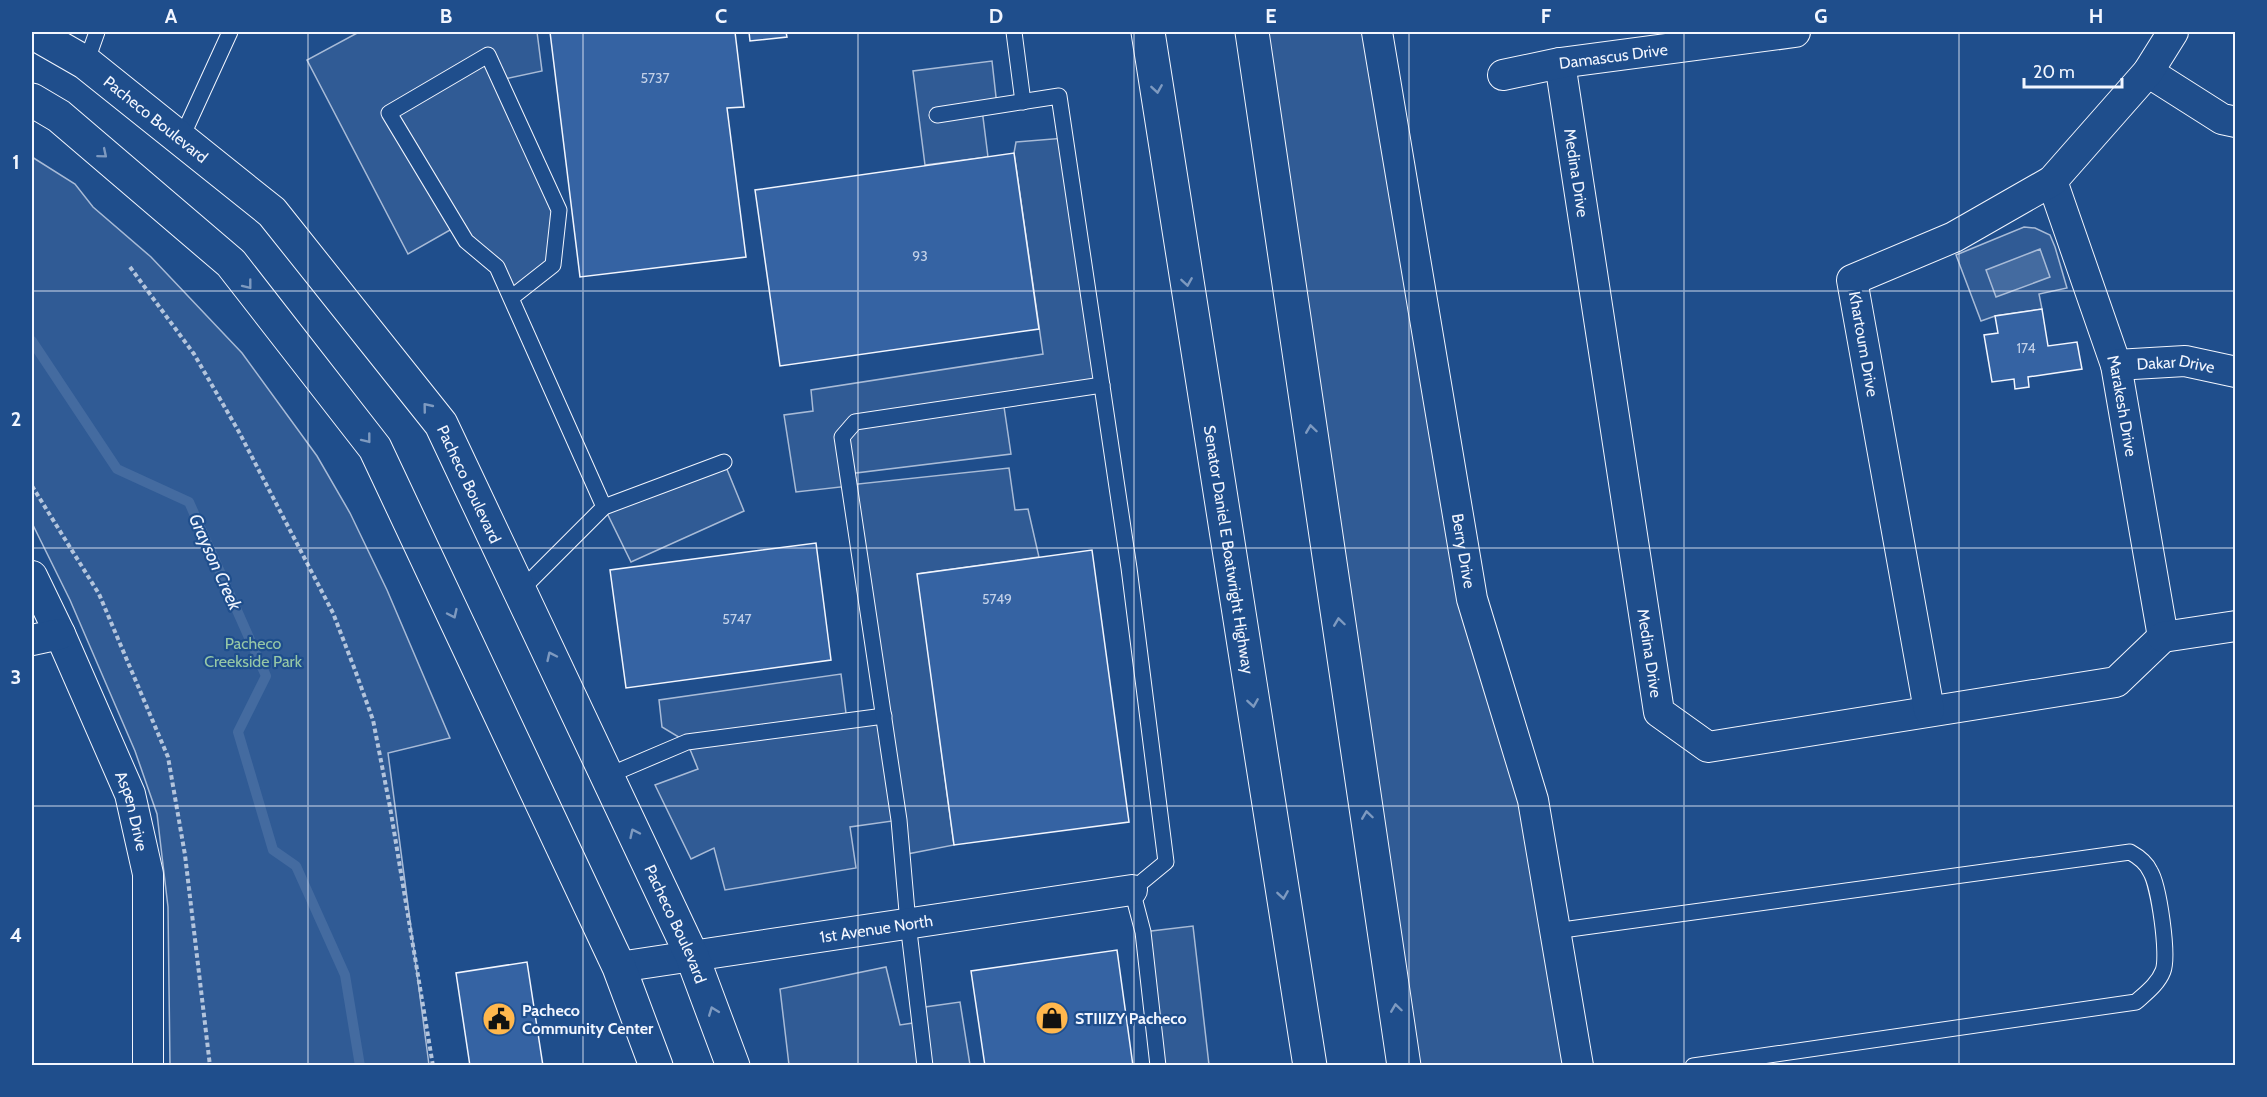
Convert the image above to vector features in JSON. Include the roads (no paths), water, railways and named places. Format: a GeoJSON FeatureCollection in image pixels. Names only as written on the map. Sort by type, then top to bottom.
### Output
{"type":"FeatureCollection","features":[{"type":"Feature","properties":{"kind":"main road","name":"Pacheco Boulevard"},"geometry":{"type":"LineString","coordinates":[[32,32],[86,63],[272,212],[441,424],[692,956],[734,1065]]}},
{"type":"Feature","properties":{"kind":"main road","name":"Senator Daniel E Boatwright Highway"},"geometry":{"type":"LineString","coordinates":[[1148,32],[1310,1065]]}},
{"type":"Feature","properties":{"kind":"main road"},"geometry":{"type":"LineString","coordinates":[[1252,32],[1404,1065]]}},
{"type":"Feature","properties":{"kind":"main road"},"geometry":{"type":"LineString","coordinates":[[45,108],[231,263],[375,448],[619,967],[656,1065]]}},
{"type":"Feature","properties":{"kind":"street","name":"Berry Drive"},"geometry":{"type":"LineString","coordinates":[[1377,32],[1472,599],[1533,800],[1578,1065]]}},
{"type":"Feature","properties":{"kind":"street","name":"Damascus Drive"},"geometry":{"type":"LineString","coordinates":[[1503,75],[1560,63],[1795,32]]}},
{"type":"Feature","properties":{"kind":"street","name":"Khartoum Drive"},"geometry":{"type":"LineString","coordinates":[[1929,710],[1852,280],[1954,237],[2052,181],[2148,72],[2173,32]]}},
{"type":"Feature","properties":{"kind":"street","name":"Medina Drive"},"geometry":{"type":"LineString","coordinates":[[1560,63],[1659,712],[1708,747],[2116,681],[2163,637]]}},
{"type":"Feature","properties":{"kind":"street"},"geometry":{"type":"LineString","coordinates":[[2148,72],[2222,119],[2235,122]]}},
{"type":"Feature","properties":{"kind":"street","name":"Marakesh Drive"},"geometry":{"type":"LineString","coordinates":[[2052,181],[2116,365],[2163,637]]}},
{"type":"Feature","properties":{"kind":"street","name":"Dakar Drive"},"geometry":{"type":"LineString","coordinates":[[2116,365],[2185,361],[2235,372]]}},
{"type":"Feature","properties":{"kind":"street","name":"Aspen Drive"},"geometry":{"type":"LineString","coordinates":[[32,576],[46,637],[130,794],[148,874],[148,1065]]}},
{"type":"Feature","properties":{"kind":"street"},"geometry":{"type":"LineString","coordinates":[[2163,637],[2235,626]]}},
{"type":"Feature","properties":{"kind":"street","name":"1st Avenue North"},"geometry":{"type":"LineString","coordinates":[[619,967],[1132,890]]}},
{"type":"Feature","properties":{"kind":"lane"},"geometry":{"type":"LineString","coordinates":[[86,63],[97,32]]}},
{"type":"Feature","properties":{"kind":"lane"},"geometry":{"type":"LineString","coordinates":[[181,139],[230,32]]}},
{"type":"Feature","properties":{"kind":"lane"},"geometry":{"type":"LineString","coordinates":[[1014,32],[1023,102]]}},
{"type":"Feature","properties":{"kind":"lane"},"geometry":{"type":"LineString","coordinates":[[511,298],[553,264],[559,210],[488,55],[389,113],[466,241],[497,267],[604,507]]}},
{"type":"Feature","properties":{"kind":"lane"},"geometry":{"type":"LineString","coordinates":[[937,115],[1059,96],[1129,568],[1166,862],[1132,890],[1143,932],[1158,1065]]}},
{"type":"Feature","properties":{"kind":"lane"},"geometry":{"type":"LineString","coordinates":[[925,1065],[908,923],[899,820],[842,436],[855,422],[1102,385]]}},
{"type":"Feature","properties":{"kind":"lane"},"geometry":{"type":"LineString","coordinates":[[520,591],[604,507],[724,462]]}},
{"type":"Feature","properties":{"kind":"lane"},"geometry":{"type":"LineString","coordinates":[[607,776],[687,742],[884,716]]}},
{"type":"Feature","properties":{"kind":"lane"},"geometry":{"type":"LineString","coordinates":[[1555,931],[2130,852],[2140,858],[2151,871],[2156,885],[2166,960],[2163,973],[2152,988],[2136,1002],[1693,1065]]}},
{"type":"Feature","properties":{"kind":"waterway","name":"Grayson Creek"},"geometry":{"type":"LineString","coordinates":[[32,341],[117,469],[189,502],[266,676],[238,732],[273,850],[296,866],[345,975],[360,1066]]}},
{"type":"Feature","properties":{"kind":"place","name":"STIIIZY Pacheco"},"geometry":{"type":"Point","coordinates":[1052,1018]}},
{"type":"Feature","properties":{"kind":"place","name":"Pacheco Community Center"},"geometry":{"type":"Point","coordinates":[499,1019]}},
{"type":"Feature","properties":{"kind":"park label","name":"Pacheco Creekside Park"},"geometry":{"type":"Point","coordinates":[253,652]}}]}
